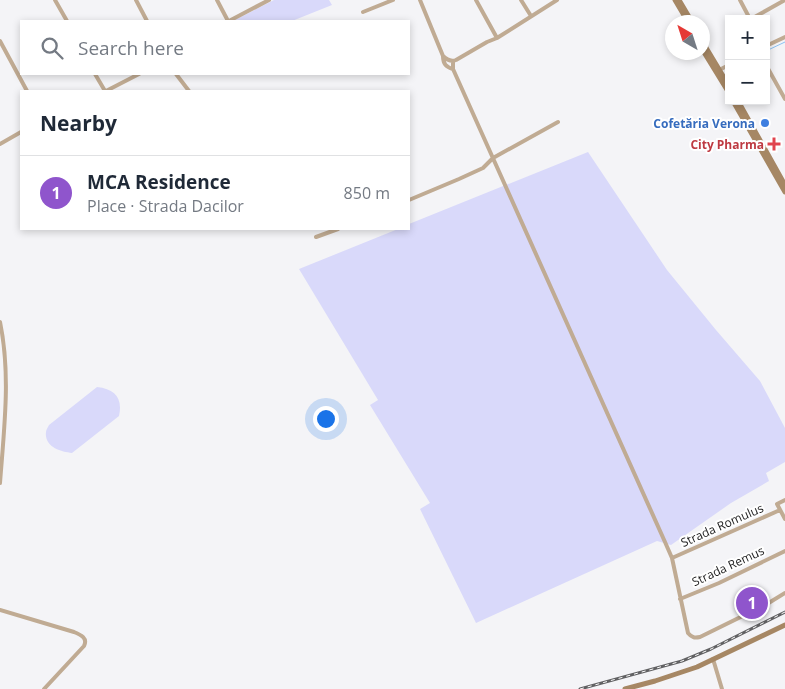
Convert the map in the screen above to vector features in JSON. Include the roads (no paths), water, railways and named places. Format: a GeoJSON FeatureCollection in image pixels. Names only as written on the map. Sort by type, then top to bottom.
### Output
{"type":"FeatureCollection","features":[{"type":"Feature","properties":{"kind":"main road"},"geometry":{"type":"LineString","coordinates":[[675,0],[684,15]]}},
{"type":"Feature","properties":{"kind":"main road"},"geometry":{"type":"LineString","coordinates":[[680,0],[688,15]]}},
{"type":"Feature","properties":{"kind":"main road"},"geometry":{"type":"LineString","coordinates":[[710,55],[725,80]]}},
{"type":"Feature","properties":{"kind":"main road"},"geometry":{"type":"LineString","coordinates":[[709,60],[725,86]]}},
{"type":"Feature","properties":{"kind":"main road"},"geometry":{"type":"LineString","coordinates":[[735,105],[785,192]]}},
{"type":"Feature","properties":{"kind":"main road"},"geometry":{"type":"LineString","coordinates":[[740,105],[785,185]]}},
{"type":"Feature","properties":{"kind":"main road"},"geometry":{"type":"LineString","coordinates":[[625,689],[684,672],[785,625]]}},
{"type":"Feature","properties":{"kind":"street"},"geometry":{"type":"LineString","coordinates":[[55,0],[66,20]]}},
{"type":"Feature","properties":{"kind":"street"},"geometry":{"type":"LineString","coordinates":[[136,0],[146,20]]}},
{"type":"Feature","properties":{"kind":"street"},"geometry":{"type":"LineString","coordinates":[[217,0],[227,20]]}},
{"type":"Feature","properties":{"kind":"street"},"geometry":{"type":"LineString","coordinates":[[230,20],[269,0]]}},
{"type":"Feature","properties":{"kind":"street"},"geometry":{"type":"LineString","coordinates":[[364,12],[392,0]]}},
{"type":"Feature","properties":{"kind":"street"},"geometry":{"type":"LineString","coordinates":[[420,0],[443,56],[444,64],[446,67],[453,69]]}},
{"type":"Feature","properties":{"kind":"street"},"geometry":{"type":"LineString","coordinates":[[476,0],[497,38]]}},
{"type":"Feature","properties":{"kind":"street"},"geometry":{"type":"LineString","coordinates":[[521,0],[531,16]]}},
{"type":"Feature","properties":{"kind":"street"},"geometry":{"type":"LineString","coordinates":[[443,56],[448,60],[454,61],[497,38],[557,0]]}},
{"type":"Feature","properties":{"kind":"street"},"geometry":{"type":"LineString","coordinates":[[740,0],[748,15]]}},
{"type":"Feature","properties":{"kind":"street"},"geometry":{"type":"LineString","coordinates":[[757,15],[785,0]]}},
{"type":"Feature","properties":{"kind":"street"},"geometry":{"type":"LineString","coordinates":[[770,44],[785,37]]}},
{"type":"Feature","properties":{"kind":"street"},"geometry":{"type":"LineString","coordinates":[[0,41],[26,90]]}},
{"type":"Feature","properties":{"kind":"street"},"geometry":{"type":"LineString","coordinates":[[454,61],[453,69],[672,558],[687,629],[691,637],[700,637],[785,593]]}},
{"type":"Feature","properties":{"kind":"street"},"geometry":{"type":"LineString","coordinates":[[719,70],[725,67]]}},
{"type":"Feature","properties":{"kind":"street"},"geometry":{"type":"LineString","coordinates":[[770,72],[785,99]]}},
{"type":"Feature","properties":{"kind":"street"},"geometry":{"type":"LineString","coordinates":[[96,75],[104,90]]}},
{"type":"Feature","properties":{"kind":"street"},"geometry":{"type":"LineString","coordinates":[[107,90],[137,75]]}},
{"type":"Feature","properties":{"kind":"street"},"geometry":{"type":"LineString","coordinates":[[177,75],[188,90]]}},
{"type":"Feature","properties":{"kind":"street"},"geometry":{"type":"LineString","coordinates":[[410,200],[483,168],[493,158],[558,122]]}},
{"type":"Feature","properties":{"kind":"street"},"geometry":{"type":"LineString","coordinates":[[0,144],[20,133]]}},
{"type":"Feature","properties":{"kind":"street"},"geometry":{"type":"LineString","coordinates":[[316,238],[336,230]]}},
{"type":"Feature","properties":{"kind":"street"},"geometry":{"type":"LineString","coordinates":[[0,322],[6,380],[0,483]]}},
{"type":"Feature","properties":{"kind":"street"},"geometry":{"type":"LineString","coordinates":[[785,500],[777,504],[785,519]]}},
{"type":"Feature","properties":{"kind":"street","name":"Strada Romulus"},"geometry":{"type":"LineString","coordinates":[[672,558],[780,510]]}},
{"type":"Feature","properties":{"kind":"street","name":"Strada Remus"},"geometry":{"type":"LineString","coordinates":[[680,599],[719,584],[785,551]]}},
{"type":"Feature","properties":{"kind":"street"},"geometry":{"type":"LineString","coordinates":[[0,610],[74,632],[84,637],[86,643],[84,646],[44,689]]}},
{"type":"Feature","properties":{"kind":"street"},"geometry":{"type":"LineString","coordinates":[[713,659],[722,689]]}},
{"type":"Feature","properties":{"kind":"waterway"},"geometry":{"type":"LineString","coordinates":[[770,49],[785,42]]}},
{"type":"Feature","properties":{"kind":"railway"},"geometry":{"type":"LineString","coordinates":[[580,689],[682,661],[711,649],[785,612]]}},
{"type":"Feature","properties":{"kind":"place","name":"Cofetăria Verona"},"geometry":{"type":"Point","coordinates":[765,123]}},
{"type":"Feature","properties":{"kind":"place","name":"City Pharma"},"geometry":{"type":"Point","coordinates":[774,144]}},
{"type":"Feature","properties":{"kind":"place","name":"MCA Residence"},"geometry":{"type":"Point","coordinates":[752,603]}}]}
